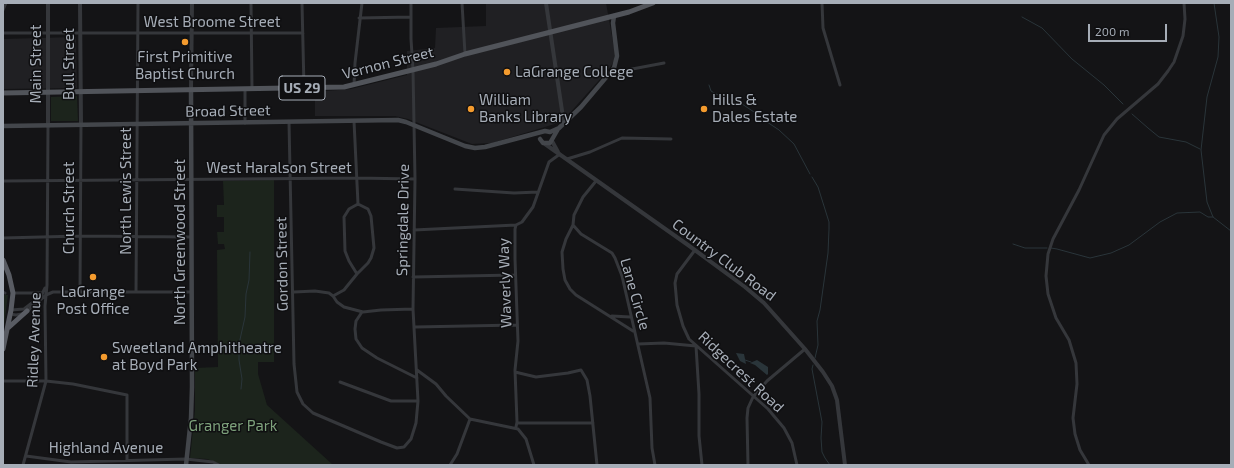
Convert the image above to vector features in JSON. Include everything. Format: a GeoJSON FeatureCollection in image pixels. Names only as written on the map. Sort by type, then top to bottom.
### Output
{"type":"FeatureCollection","features":[{"type":"Feature","properties":{"kind":"highway"},"geometry":{"type":"LineString","coordinates":[[3,260],[9,275],[12,293],[11,312],[3,349]]}},
{"type":"Feature","properties":{"kind":"highway"},"geometry":{"type":"LineString","coordinates":[[7,329],[27,309]]}},
{"type":"Feature","properties":{"kind":"main road","name":"Vernon Street"},"geometry":{"type":"LineString","coordinates":[[48,93],[138,90],[304,88],[354,85],[413,70],[465,54],[614,16],[653,3]]}},
{"type":"Feature","properties":{"kind":"main road"},"geometry":{"type":"LineString","coordinates":[[559,128],[548,144],[542,142],[540,139],[542,133],[550,132],[564,124],[611,73],[616,65],[617,56],[613,23],[614,16]]}},
{"type":"Feature","properties":{"kind":"main road","name":"North Greenwood Street"},"geometry":{"type":"LineString","coordinates":[[186,465],[192,394],[192,90]]}},
{"type":"Feature","properties":{"kind":"main road","name":"US 29"},"geometry":{"type":"LineString","coordinates":[[3,93],[48,93]]}},
{"type":"Feature","properties":{"kind":"main road","name":"Broad Street"},"geometry":{"type":"LineString","coordinates":[[3,126],[398,120],[472,148],[486,147],[542,133]]}},
{"type":"Feature","properties":{"kind":"main road"},"geometry":{"type":"LineString","coordinates":[[550,132],[552,140]]}},
{"type":"Feature","properties":{"kind":"main road","name":"Broad Street"},"geometry":{"type":"LineString","coordinates":[[523,138],[535,137],[540,139]]}},
{"type":"Feature","properties":{"kind":"street"},"geometry":{"type":"LineString","coordinates":[[3,10],[6,3]]}},
{"type":"Feature","properties":{"kind":"street","name":"Main Street"},"geometry":{"type":"LineString","coordinates":[[48,3],[48,126]]}},
{"type":"Feature","properties":{"kind":"street","name":"Bull Street"},"geometry":{"type":"LineString","coordinates":[[80,3],[81,125]]}},
{"type":"Feature","properties":{"kind":"street","name":"North Lewis Street"},"geometry":{"type":"LineString","coordinates":[[136,292],[138,3]]}},
{"type":"Feature","properties":{"kind":"street"},"geometry":{"type":"LineString","coordinates":[[192,3],[192,90]]}},
{"type":"Feature","properties":{"kind":"street"},"geometry":{"type":"LineString","coordinates":[[251,3],[252,89]]}},
{"type":"Feature","properties":{"kind":"street"},"geometry":{"type":"LineString","coordinates":[[302,3],[304,88]]}},
{"type":"Feature","properties":{"kind":"street"},"geometry":{"type":"LineString","coordinates":[[354,85],[354,63],[362,3]]}},
{"type":"Feature","properties":{"kind":"street","name":"Springdale Drive"},"geometry":{"type":"LineString","coordinates":[[303,404],[313,413],[397,448],[404,447],[411,439],[416,423],[418,402],[413,309],[415,179],[411,3]]}},
{"type":"Feature","properties":{"kind":"street"},"geometry":{"type":"LineString","coordinates":[[462,3],[465,54]]}},
{"type":"Feature","properties":{"kind":"street"},"geometry":{"type":"LineString","coordinates":[[546,3],[564,124]]}},
{"type":"Feature","properties":{"kind":"street"},"geometry":{"type":"LineString","coordinates":[[822,3],[823,28],[840,85]]}},
{"type":"Feature","properties":{"kind":"street"},"geometry":{"type":"LineString","coordinates":[[1089,465],[1080,450],[1075,434],[1073,418],[1077,384],[1076,363],[1069,340],[1056,318],[1049,300],[1046,276],[1048,254],[1053,239],[1079,190],[1104,135],[1117,119],[1158,84],[1174,62],[1184,36],[1184,3]]}},
{"type":"Feature","properties":{"kind":"street"},"geometry":{"type":"LineString","coordinates":[[359,18],[411,17]]}},
{"type":"Feature","properties":{"kind":"street","name":"West Broome Street"},"geometry":{"type":"LineString","coordinates":[[3,33],[303,33]]}},
{"type":"Feature","properties":{"kind":"street"},"geometry":{"type":"LineString","coordinates":[[611,73],[664,63]]}},
{"type":"Feature","properties":{"kind":"street"},"geometry":{"type":"LineString","coordinates":[[245,89],[246,122]]}},
{"type":"Feature","properties":{"kind":"street"},"geometry":{"type":"LineString","coordinates":[[354,121],[358,204]]}},
{"type":"Feature","properties":{"kind":"street","name":"Gordon Street"},"geometry":{"type":"LineString","coordinates":[[289,122],[294,292],[294,364],[297,392],[303,404]]}},
{"type":"Feature","properties":{"kind":"street","name":"Church Street"},"geometry":{"type":"LineString","coordinates":[[80,291],[81,125]]}},
{"type":"Feature","properties":{"kind":"street","name":"Ridley Avenue"},"geometry":{"type":"LineString","coordinates":[[23,465],[46,381],[45,294],[47,285],[48,126]]}},
{"type":"Feature","properties":{"kind":"street"},"geometry":{"type":"LineString","coordinates":[[568,160],[622,138],[671,140]]}},
{"type":"Feature","properties":{"kind":"street","name":"Country Club Road"},"geometry":{"type":"LineString","coordinates":[[552,140],[559,153]]}},
{"type":"Feature","properties":{"kind":"street","name":"Country Club Road"},"geometry":{"type":"LineString","coordinates":[[545,144],[695,250],[739,282],[764,303],[805,349],[832,386],[837,400],[845,465]]}},
{"type":"Feature","properties":{"kind":"street","name":"Waverly Way"},"geometry":{"type":"LineString","coordinates":[[516,427],[515,372],[518,341],[515,275],[515,229],[516,225],[522,222],[533,207],[550,162],[559,153]]}},
{"type":"Feature","properties":{"kind":"street","name":"West Haralson Street"},"geometry":{"type":"LineString","coordinates":[[3,182],[80,182],[191,179],[415,179]]}},
{"type":"Feature","properties":{"kind":"street"},"geometry":{"type":"LineString","coordinates":[[596,181],[583,196],[574,215],[573,225],[566,239],[562,252],[565,280],[570,289],[576,295],[634,331]]}},
{"type":"Feature","properties":{"kind":"street"},"geometry":{"type":"LineString","coordinates":[[455,189],[514,193],[538,192]]}},
{"type":"Feature","properties":{"kind":"street"},"geometry":{"type":"LineString","coordinates":[[333,296],[344,290],[368,263],[374,248],[371,216],[368,209],[358,204]]}},
{"type":"Feature","properties":{"kind":"street"},"geometry":{"type":"LineString","coordinates":[[357,274],[345,251],[344,217],[349,209],[358,204]]}},
{"type":"Feature","properties":{"kind":"street"},"geometry":{"type":"LineString","coordinates":[[414,230],[516,225]]}},
{"type":"Feature","properties":{"kind":"street","name":"Lane Circle"},"geometry":{"type":"LineString","coordinates":[[573,225],[581,234],[612,253],[615,258],[625,289],[630,317],[638,344]]}},
{"type":"Feature","properties":{"kind":"street"},"geometry":{"type":"LineString","coordinates":[[3,238],[80,236],[191,237]]}},
{"type":"Feature","properties":{"kind":"street","name":"Ridgecrest Road"},"geometry":{"type":"LineString","coordinates":[[695,250],[677,274],[674,283],[677,305],[683,326],[689,339],[768,409],[784,428],[792,443],[797,465]]}},
{"type":"Feature","properties":{"kind":"street"},"geometry":{"type":"LineString","coordinates":[[413,278],[515,275]]}},
{"type":"Feature","properties":{"kind":"street","name":"Ridley Avenue"},"geometry":{"type":"LineString","coordinates":[[47,285],[49,290],[53,292]]}},
{"type":"Feature","properties":{"kind":"street"},"geometry":{"type":"LineString","coordinates":[[80,285],[83,290],[89,292]]}},
{"type":"Feature","properties":{"kind":"street"},"geometry":{"type":"LineString","coordinates":[[12,293],[45,294],[53,292],[80,291],[191,292]]}},
{"type":"Feature","properties":{"kind":"street"},"geometry":{"type":"LineString","coordinates":[[294,292],[323,292],[333,296],[337,302],[344,307],[362,312],[413,309]]}},
{"type":"Feature","properties":{"kind":"street"},"geometry":{"type":"LineString","coordinates":[[11,312],[27,309],[45,294]]}},
{"type":"Feature","properties":{"kind":"street"},"geometry":{"type":"LineString","coordinates":[[362,312],[356,321],[354,329],[356,339],[362,348],[377,358],[417,378]]}},
{"type":"Feature","properties":{"kind":"street"},"geometry":{"type":"LineString","coordinates":[[610,316],[630,317]]}},
{"type":"Feature","properties":{"kind":"street"},"geometry":{"type":"LineString","coordinates":[[415,327],[517,324]]}},
{"type":"Feature","properties":{"kind":"street"},"geometry":{"type":"LineString","coordinates":[[655,465],[652,448],[650,398],[638,344],[664,343],[696,346],[700,394],[699,436],[702,465]]}},
{"type":"Feature","properties":{"kind":"street"},"geometry":{"type":"LineString","coordinates":[[748,465],[747,418],[748,408],[753,397],[767,381],[805,349]]}},
{"type":"Feature","properties":{"kind":"street"},"geometry":{"type":"LineString","coordinates":[[417,370],[436,384],[470,419],[516,427],[522,432],[526,439],[534,465]]}},
{"type":"Feature","properties":{"kind":"street"},"geometry":{"type":"LineString","coordinates":[[515,372],[536,377],[581,370],[588,380],[597,465]]}},
{"type":"Feature","properties":{"kind":"street"},"geometry":{"type":"LineString","coordinates":[[3,381],[46,381],[89,386],[127,395],[127,460]]}},
{"type":"Feature","properties":{"kind":"street"},"geometry":{"type":"LineString","coordinates":[[340,382],[391,401],[418,402]]}},
{"type":"Feature","properties":{"kind":"street"},"geometry":{"type":"LineString","coordinates":[[450,465],[457,454],[470,419]]}},
{"type":"Feature","properties":{"kind":"street"},"geometry":{"type":"LineString","coordinates":[[517,423],[593,423]]}},
{"type":"Feature","properties":{"kind":"street","name":"Highland Avenue"},"geometry":{"type":"LineString","coordinates":[[26,456],[71,462],[186,459],[213,462],[219,465]]}},
{"type":"Feature","properties":{"kind":"shaded area","name":"LaGrange College"},"geometry":{"type":"Polygon","coordinates":[[[486,3],[606,3],[615,53],[614,61],[609,69],[568,115],[558,123],[492,143],[472,144],[408,119],[395,116],[315,116],[315,100],[313,100],[313,92],[351,89],[407,75],[407,51],[435,48],[436,28],[486,26],[486,3]]]}},
{"type":"Feature","properties":{"kind":"shaded area"},"geometry":{"type":"Polygon","coordinates":[[[76,37],[77,88],[3,89],[3,39],[76,37]]]}},
{"type":"Feature","properties":{"kind":"shaded area"},"geometry":{"type":"Polygon","coordinates":[[[736,353],[744,354],[746,364],[740,361],[736,353]]]}},
{"type":"Feature","properties":{"kind":"shaded area"},"geometry":{"type":"Polygon","coordinates":[[[757,360],[768,367],[767,375],[755,365],[750,363],[757,360]]]}},
{"type":"Feature","properties":{"kind":"green space"},"geometry":{"type":"Polygon","coordinates":[[[77,96],[78,121],[51,121],[51,97],[77,96]]]}},
{"type":"Feature","properties":{"kind":"green space","name":"Granger Park"},"geometry":{"type":"Polygon","coordinates":[[[274,180],[274,362],[258,362],[258,374],[267,405],[332,464],[336,465],[223,465],[207,459],[190,458],[195,410],[195,368],[218,367],[217,250],[225,249],[224,244],[218,244],[217,232],[224,232],[224,217],[217,217],[217,205],[224,205],[223,181],[274,180]]]}},
{"type":"Feature","properties":{"kind":"green space"},"geometry":{"type":"Polygon","coordinates":[[[3,295],[8,295],[3,333],[3,295]]]}},
{"type":"Feature","properties":{"kind":"waterway"},"geometry":{"type":"LineString","coordinates":[[1214,3],[1219,37],[1218,57],[1207,97],[1201,150],[1207,202],[1213,217],[1231,231]]}},
{"type":"Feature","properties":{"kind":"waterway"},"geometry":{"type":"LineString","coordinates":[[1022,17],[1042,28],[1072,59],[1104,85],[1123,104]]}},
{"type":"Feature","properties":{"kind":"waterway"},"geometry":{"type":"LineString","coordinates":[[709,85],[711,91],[730,100]]}},
{"type":"Feature","properties":{"kind":"waterway"},"geometry":{"type":"LineString","coordinates":[[734,102],[742,104],[754,112]]}},
{"type":"Feature","properties":{"kind":"waterway"},"geometry":{"type":"LineString","coordinates":[[1132,114],[1159,137],[1186,142],[1200,149]]}},
{"type":"Feature","properties":{"kind":"waterway"},"geometry":{"type":"LineString","coordinates":[[761,118],[779,130],[794,144],[810,174]]}},
{"type":"Feature","properties":{"kind":"waterway"},"geometry":{"type":"LineString","coordinates":[[812,177],[818,187],[829,222],[828,253],[820,310],[817,321],[818,345],[815,358]]}},
{"type":"Feature","properties":{"kind":"waterway"},"geometry":{"type":"LineString","coordinates":[[1051,248],[1090,258],[1111,253],[1129,245],[1160,222],[1177,213],[1200,212],[1208,217],[1213,217]]}},
{"type":"Feature","properties":{"kind":"waterway"},"geometry":{"type":"LineString","coordinates":[[1013,244],[1025,248],[1047,248]]}},
{"type":"Feature","properties":{"kind":"waterway"},"geometry":{"type":"LineString","coordinates":[[241,389],[242,379],[239,360],[239,344],[245,317],[250,252]]}},
{"type":"Feature","properties":{"kind":"waterway"},"geometry":{"type":"LineString","coordinates":[[745,360],[751,362]]}},
{"type":"Feature","properties":{"kind":"waterway"},"geometry":{"type":"LineString","coordinates":[[813,365],[812,369],[822,422],[822,452],[830,465]]}},
{"type":"Feature","properties":{"kind":"place","name":"First Primitive Baptist Church"},"geometry":{"type":"Point","coordinates":[185,42]}},
{"type":"Feature","properties":{"kind":"place","name":"LaGrange College"},"geometry":{"type":"Point","coordinates":[507,72]}},
{"type":"Feature","properties":{"kind":"place","name":"William Banks Library"},"geometry":{"type":"Point","coordinates":[471,109]}},
{"type":"Feature","properties":{"kind":"place","name":"Hills & Dales Estate"},"geometry":{"type":"Point","coordinates":[704,109]}},
{"type":"Feature","properties":{"kind":"place","name":"LaGrange Post Office"},"geometry":{"type":"Point","coordinates":[93,277]}},
{"type":"Feature","properties":{"kind":"place","name":"Sweetland Amphitheatre at Boyd Park"},"geometry":{"type":"Point","coordinates":[104,357]}}]}
